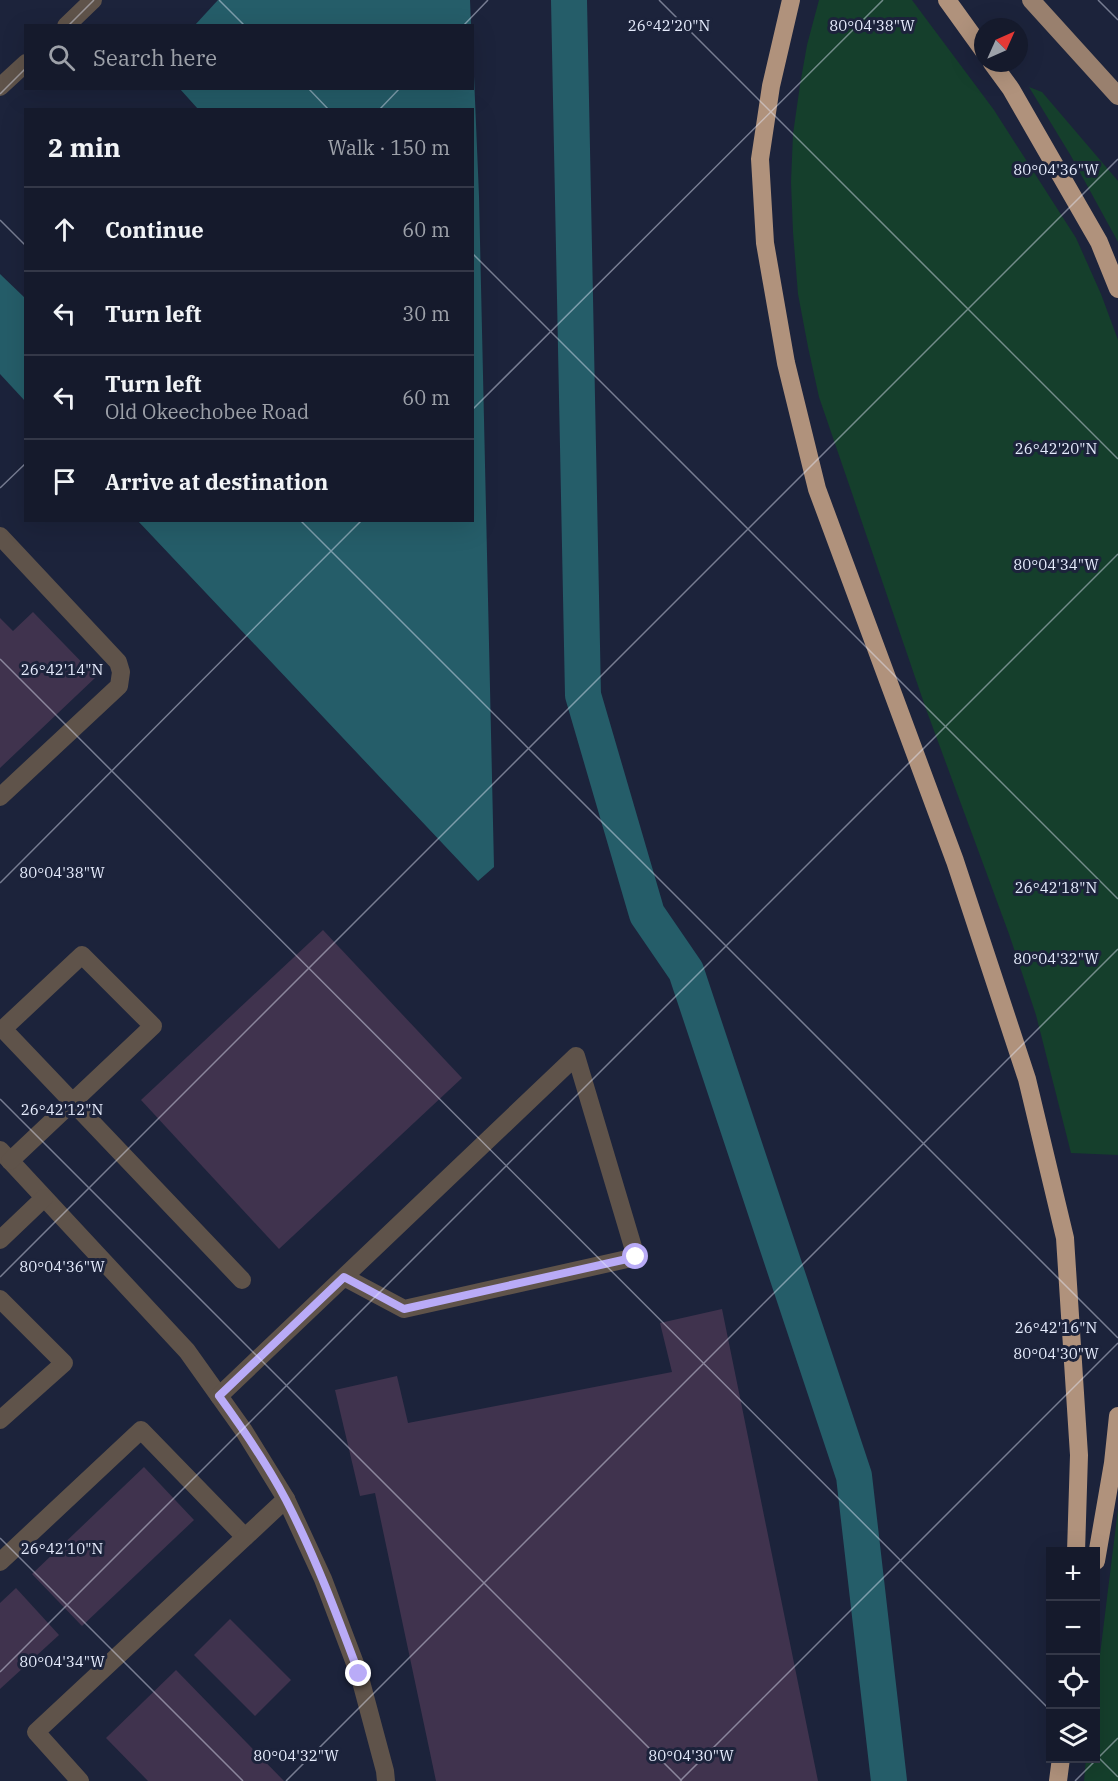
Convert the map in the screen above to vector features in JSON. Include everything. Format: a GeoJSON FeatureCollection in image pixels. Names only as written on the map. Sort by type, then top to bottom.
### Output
{"type":"FeatureCollection","features":[{"type":"Feature","properties":{"kind":"highway"},"geometry":{"type":"LineString","coordinates":[[791,0],[771,86],[760,159],[765,243],[786,363],[817,489],[955,861],[1027,1079],[1065,1238],[1079,1455],[1076,1547]]}},
{"type":"Feature","properties":{"kind":"highway"},"geometry":{"type":"LineString","coordinates":[[947,0],[974,38]]}},
{"type":"Feature","properties":{"kind":"highway"},"geometry":{"type":"LineString","coordinates":[[998,72],[1099,242],[1118,290]]}},
{"type":"Feature","properties":{"kind":"highway"},"geometry":{"type":"LineString","coordinates":[[1098,1547],[1113,1463],[1118,1416]]}},
{"type":"Feature","properties":{"kind":"highway"},"geometry":{"type":"LineString","coordinates":[[1058,1781],[1060,1763]]}},
{"type":"Feature","properties":{"kind":"main road"},"geometry":{"type":"LineString","coordinates":[[1031,0],[1118,96]]}},
{"type":"Feature","properties":{"kind":"street"},"geometry":{"type":"LineString","coordinates":[[68,24],[93,0]]}},
{"type":"Feature","properties":{"kind":"street"},"geometry":{"type":"LineString","coordinates":[[0,87],[24,65]]}},
{"type":"Feature","properties":{"kind":"street"},"geometry":{"type":"LineString","coordinates":[[0,536],[118,662],[121,672],[119,686],[0,797]]}},
{"type":"Feature","properties":{"kind":"street"},"geometry":{"type":"LineString","coordinates":[[242,1280],[72,1101],[3,1029],[82,955],[153,1026],[72,1101],[5,1156],[187,1351],[244,1431],[286,1499],[323,1579],[359,1674],[386,1781]]}},
{"type":"Feature","properties":{"kind":"street"},"geometry":{"type":"LineString","coordinates":[[219,1396],[576,1056],[636,1257],[404,1309],[344,1277]]}},
{"type":"Feature","properties":{"kind":"street"},"geometry":{"type":"LineString","coordinates":[[0,1240],[44,1198]]}},
{"type":"Feature","properties":{"kind":"street"},"geometry":{"type":"LineString","coordinates":[[0,1299],[64,1364],[0,1420]]}},
{"type":"Feature","properties":{"kind":"street"},"geometry":{"type":"LineString","coordinates":[[0,1562],[141,1430],[245,1537]]}},
{"type":"Feature","properties":{"kind":"street"},"geometry":{"type":"LineString","coordinates":[[80,1781],[36,1732],[286,1499]]}},
{"type":"Feature","properties":{"kind":"shaded area"},"geometry":{"type":"Polygon","coordinates":[[[218,0],[470,0],[471,24],[196,24],[218,0]]]}},
{"type":"Feature","properties":{"kind":"shaded area"},"geometry":{"type":"Polygon","coordinates":[[[819,0],[912,0],[994,110],[1076,238],[1118,340],[1118,1155],[1071,1153],[1036,1015],[1009,934],[926,709],[819,397],[798,294],[791,182],[793,134],[800,85],[807,45],[819,0]]]}},
{"type":"Feature","properties":{"kind":"shaded area"},"geometry":{"type":"Polygon","coordinates":[[[474,76],[479,196],[494,867],[478,881],[139,522],[474,522],[474,108],[197,108],[181,90],[474,90],[474,76]]]}},
{"type":"Feature","properties":{"kind":"shaded area"},"geometry":{"type":"Polygon","coordinates":[[[1029,87],[1042,92],[1118,181],[1118,242],[1071,156],[1029,87]]]}},
{"type":"Feature","properties":{"kind":"shaded area"},"geometry":{"type":"Polygon","coordinates":[[[0,274],[24,297],[24,400],[0,374],[0,274]]]}},
{"type":"Feature","properties":{"kind":"shaded area"},"geometry":{"type":"Polygon","coordinates":[[[1118,1509],[1118,1781],[1084,1781],[1086,1763],[1100,1763],[1100,1655],[1118,1509]]]}},
{"type":"Feature","properties":{"kind":"building"},"geometry":{"type":"Polygon","coordinates":[[[33,612],[96,677],[0,768],[0,618],[13,631],[33,612]]]}},
{"type":"Feature","properties":{"kind":"building"},"geometry":{"type":"Polygon","coordinates":[[[323,930],[462,1078],[279,1249],[141,1100],[323,930]]]}},
{"type":"Feature","properties":{"kind":"building"},"geometry":{"type":"Polygon","coordinates":[[[722,1309],[818,1781],[436,1781],[375,1493],[360,1496],[335,1390],[397,1376],[408,1423],[672,1372],[660,1323],[722,1309]]]}},
{"type":"Feature","properties":{"kind":"building"},"geometry":{"type":"Polygon","coordinates":[[[144,1467],[194,1520],[82,1626],[32,1574],[144,1467]]]}},
{"type":"Feature","properties":{"kind":"building"},"geometry":{"type":"Polygon","coordinates":[[[16,1588],[59,1635],[0,1689],[0,1603],[16,1588]]]}},
{"type":"Feature","properties":{"kind":"building"},"geometry":{"type":"Polygon","coordinates":[[[230,1619],[291,1680],[255,1716],[194,1655],[230,1619]]]}},
{"type":"Feature","properties":{"kind":"building"},"geometry":{"type":"Polygon","coordinates":[[[176,1670],[284,1781],[148,1781],[106,1738],[176,1670]]]}},
{"type":"Feature","properties":{"kind":"waterway"},"geometry":{"type":"LineString","coordinates":[[569,0],[583,695],[647,914],[686,971],[854,1476],[889,1781]]}},
{"type":"Feature","properties":{"kind":"route"},"geometry":{"type":"LineString","coordinates":[[359,1674],[323,1579],[286,1499],[244,1431],[219,1396],[344,1277],[404,1309],[636,1257]]}}]}
